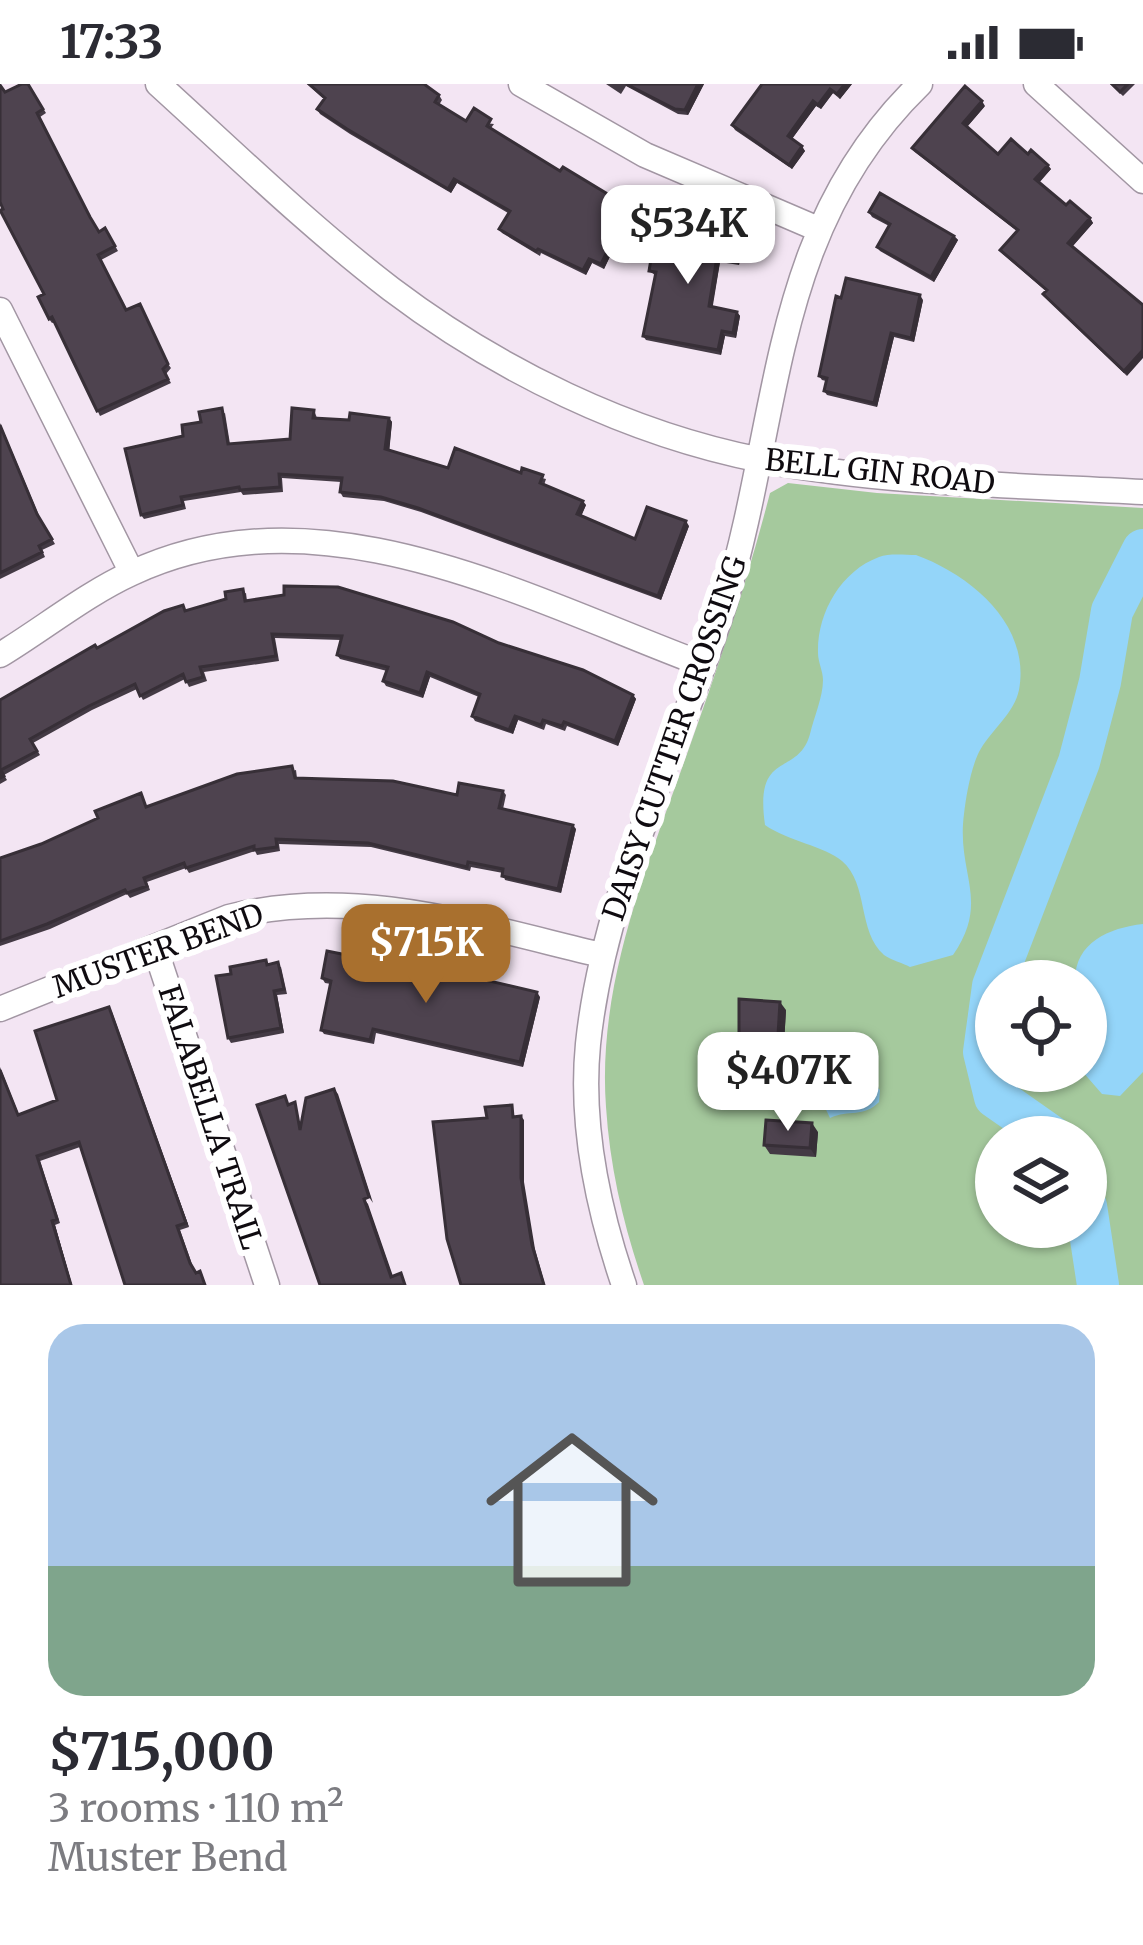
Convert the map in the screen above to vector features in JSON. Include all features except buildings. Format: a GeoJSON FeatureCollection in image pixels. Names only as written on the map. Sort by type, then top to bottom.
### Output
{"type":"FeatureCollection","features":[{"type":"Feature","properties":{"kind":"street","name":"BELL GIN ROAD"},"geometry":{"type":"LineString","coordinates":[[158,84],[392,290],[480,348],[568,396],[678,437],[756,459],[903,480],[1143,492]]}},
{"type":"Feature","properties":{"kind":"street"},"geometry":{"type":"LineString","coordinates":[[520,84],[646,155],[818,229]]}},
{"type":"Feature","properties":{"kind":"street","name":"DAISY CUTTER CROSSING"},"geometry":{"type":"LineString","coordinates":[[624,1285],[606,1232],[586,1105],[587,1050],[601,956],[724,603],[793,303],[818,229],[858,154],[920,84]]}},
{"type":"Feature","properties":{"kind":"street"},"geometry":{"type":"LineString","coordinates":[[1036,84],[1143,181]]}},
{"type":"Feature","properties":{"kind":"street"},"geometry":{"type":"LineString","coordinates":[[0,310],[132,573]]}},
{"type":"Feature","properties":{"kind":"street"},"geometry":{"type":"LineString","coordinates":[[0,655],[132,573],[232,544],[284,539],[360,545],[433,563],[702,664]]}},
{"type":"Feature","properties":{"kind":"street","name":"MUSTER BEND"},"geometry":{"type":"LineString","coordinates":[[0,1009],[230,917],[269,907],[324,902],[383,906],[601,956]]}},
{"type":"Feature","properties":{"kind":"street","name":"FALABELLA TRAIL"},"geometry":{"type":"LineString","coordinates":[[155,948],[267,1285]]}},
{"type":"Feature","properties":{"kind":"green space"},"geometry":{"type":"Polygon","coordinates":[[[788,483],[877,493],[1143,508],[1143,1285],[644,1285],[624,1220],[611,1153],[605,1061],[609,1016],[641,883],[752,559],[770,493],[788,483]]]}},
{"type":"Feature","properties":{"kind":"water"},"geometry":{"type":"Polygon","coordinates":[[[916,555],[957,575],[993,606],[1016,644],[1020,666],[1016,699],[979,752],[969,782],[963,835],[971,902],[964,936],[953,955],[910,967],[884,955],[876,945],[856,882],[842,861],[765,825],[763,801],[771,774],[796,756],[810,734],[823,687],[819,638],[834,595],[853,572],[879,557],[916,555]]]}},
{"type":"Feature","properties":{"kind":"water"},"geometry":{"type":"Polygon","coordinates":[[[1143,924],[1143,1072],[1120,1096],[1100,1092],[1107,1092],[1107,960],[1080,960],[1096,939],[1143,924]]]}},
{"type":"Feature","properties":{"kind":"water"},"geometry":{"type":"Polygon","coordinates":[[[841,1033],[853,1039],[857,1069],[880,1090],[879,1102],[867,1110],[830,1118],[816,1089],[831,1070],[827,1040],[841,1033]]]}},
{"type":"Feature","properties":{"kind":"waterway"},"geometry":{"type":"LineString","coordinates":[[1022,1116],[995,1097],[984,1052],[993,986],[1079,762],[1112,611],[1143,550]]}},
{"type":"Feature","properties":{"kind":"waterway"},"geometry":{"type":"LineString","coordinates":[[1092,1248],[1098,1285]]}}]}
